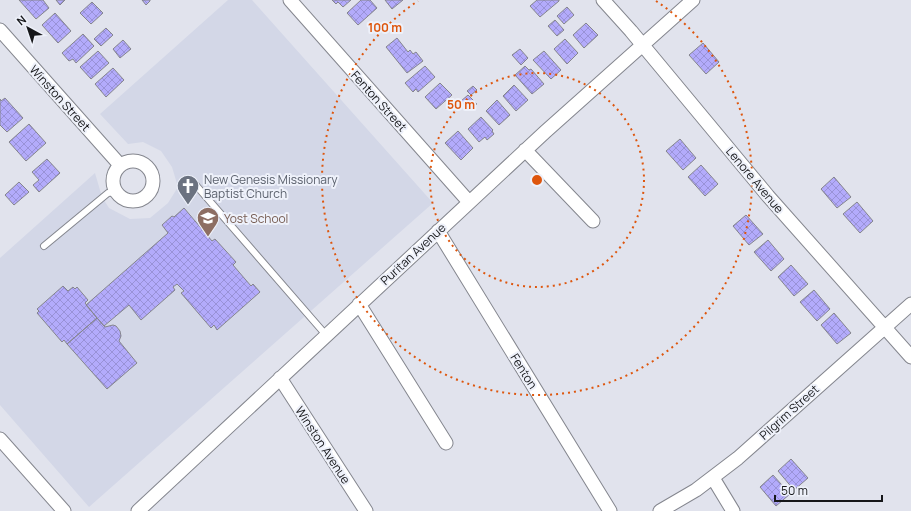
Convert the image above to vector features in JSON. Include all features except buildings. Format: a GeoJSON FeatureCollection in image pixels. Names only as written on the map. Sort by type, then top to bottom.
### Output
{"type":"FeatureCollection","features":[{"type":"Feature","properties":{"kind":"street","name":"Fenton Street"},"geometry":{"type":"LineString","coordinates":[[290,0],[469,202]]}},
{"type":"Feature","properties":{"kind":"street","name":"Lenore Avenue"},"geometry":{"type":"LineString","coordinates":[[603,0],[631,31],[768,196],[911,357]]}},
{"type":"Feature","properties":{"kind":"street","name":"Puritan Avenue"},"geometry":{"type":"LineString","coordinates":[[138,511],[525,150],[693,0]]}},
{"type":"Feature","properties":{"kind":"street","name":"Winston Street"},"geometry":{"type":"LineString","coordinates":[[0,30],[120,166]]}},
{"type":"Feature","properties":{"kind":"street"},"geometry":{"type":"LineString","coordinates":[[525,150],[593,221]]}},
{"type":"Feature","properties":{"kind":"street"},"geometry":{"type":"LineString","coordinates":[[133,160],[140,162],[151,170],[153,177],[151,191],[141,200],[134,202],[127,201],[121,198],[116,192],[112,181],[116,170],[126,162],[133,160]]}},
{"type":"Feature","properties":{"kind":"street","name":"Fenton"},"geometry":{"type":"LineString","coordinates":[[438,231],[610,511]]}},
{"type":"Feature","properties":{"kind":"street"},"geometry":{"type":"LineString","coordinates":[[359,304],[446,443]]}},
{"type":"Feature","properties":{"kind":"street","name":"Pilgrim Street"},"geometry":{"type":"LineString","coordinates":[[660,511],[686,497],[738,458],[911,304]]}},
{"type":"Feature","properties":{"kind":"street","name":"Winston Avenue"},"geometry":{"type":"LineString","coordinates":[[280,378],[366,511]]}},
{"type":"Feature","properties":{"kind":"street"},"geometry":{"type":"LineString","coordinates":[[0,439],[64,511]]}},
{"type":"Feature","properties":{"kind":"street"},"geometry":{"type":"LineString","coordinates":[[713,478],[733,511]]}},
{"type":"Feature","properties":{"kind":"lane"},"geometry":{"type":"LineString","coordinates":[[194,183],[326,335]]}},
{"type":"Feature","properties":{"kind":"lane"},"geometry":{"type":"LineString","coordinates":[[44,246],[108,193],[116,192]]}},
{"type":"Feature","properties":{"kind":"shaded area","name":"Yost School"},"geometry":{"type":"Polygon","coordinates":[[[228,0],[252,0],[433,203],[89,507],[0,405],[0,258],[95,173],[102,197],[109,208],[130,219],[150,218],[168,203],[178,187],[172,167],[161,151],[143,142],[128,144],[100,114],[228,0]]]}},
{"type":"Feature","properties":{"kind":"place","name":"New Genesis Missionary Baptist Church"},"geometry":{"type":"Point","coordinates":[188,206]}},
{"type":"Feature","properties":{"kind":"place","name":"Yost School"},"geometry":{"type":"Point","coordinates":[208,238]}}]}
